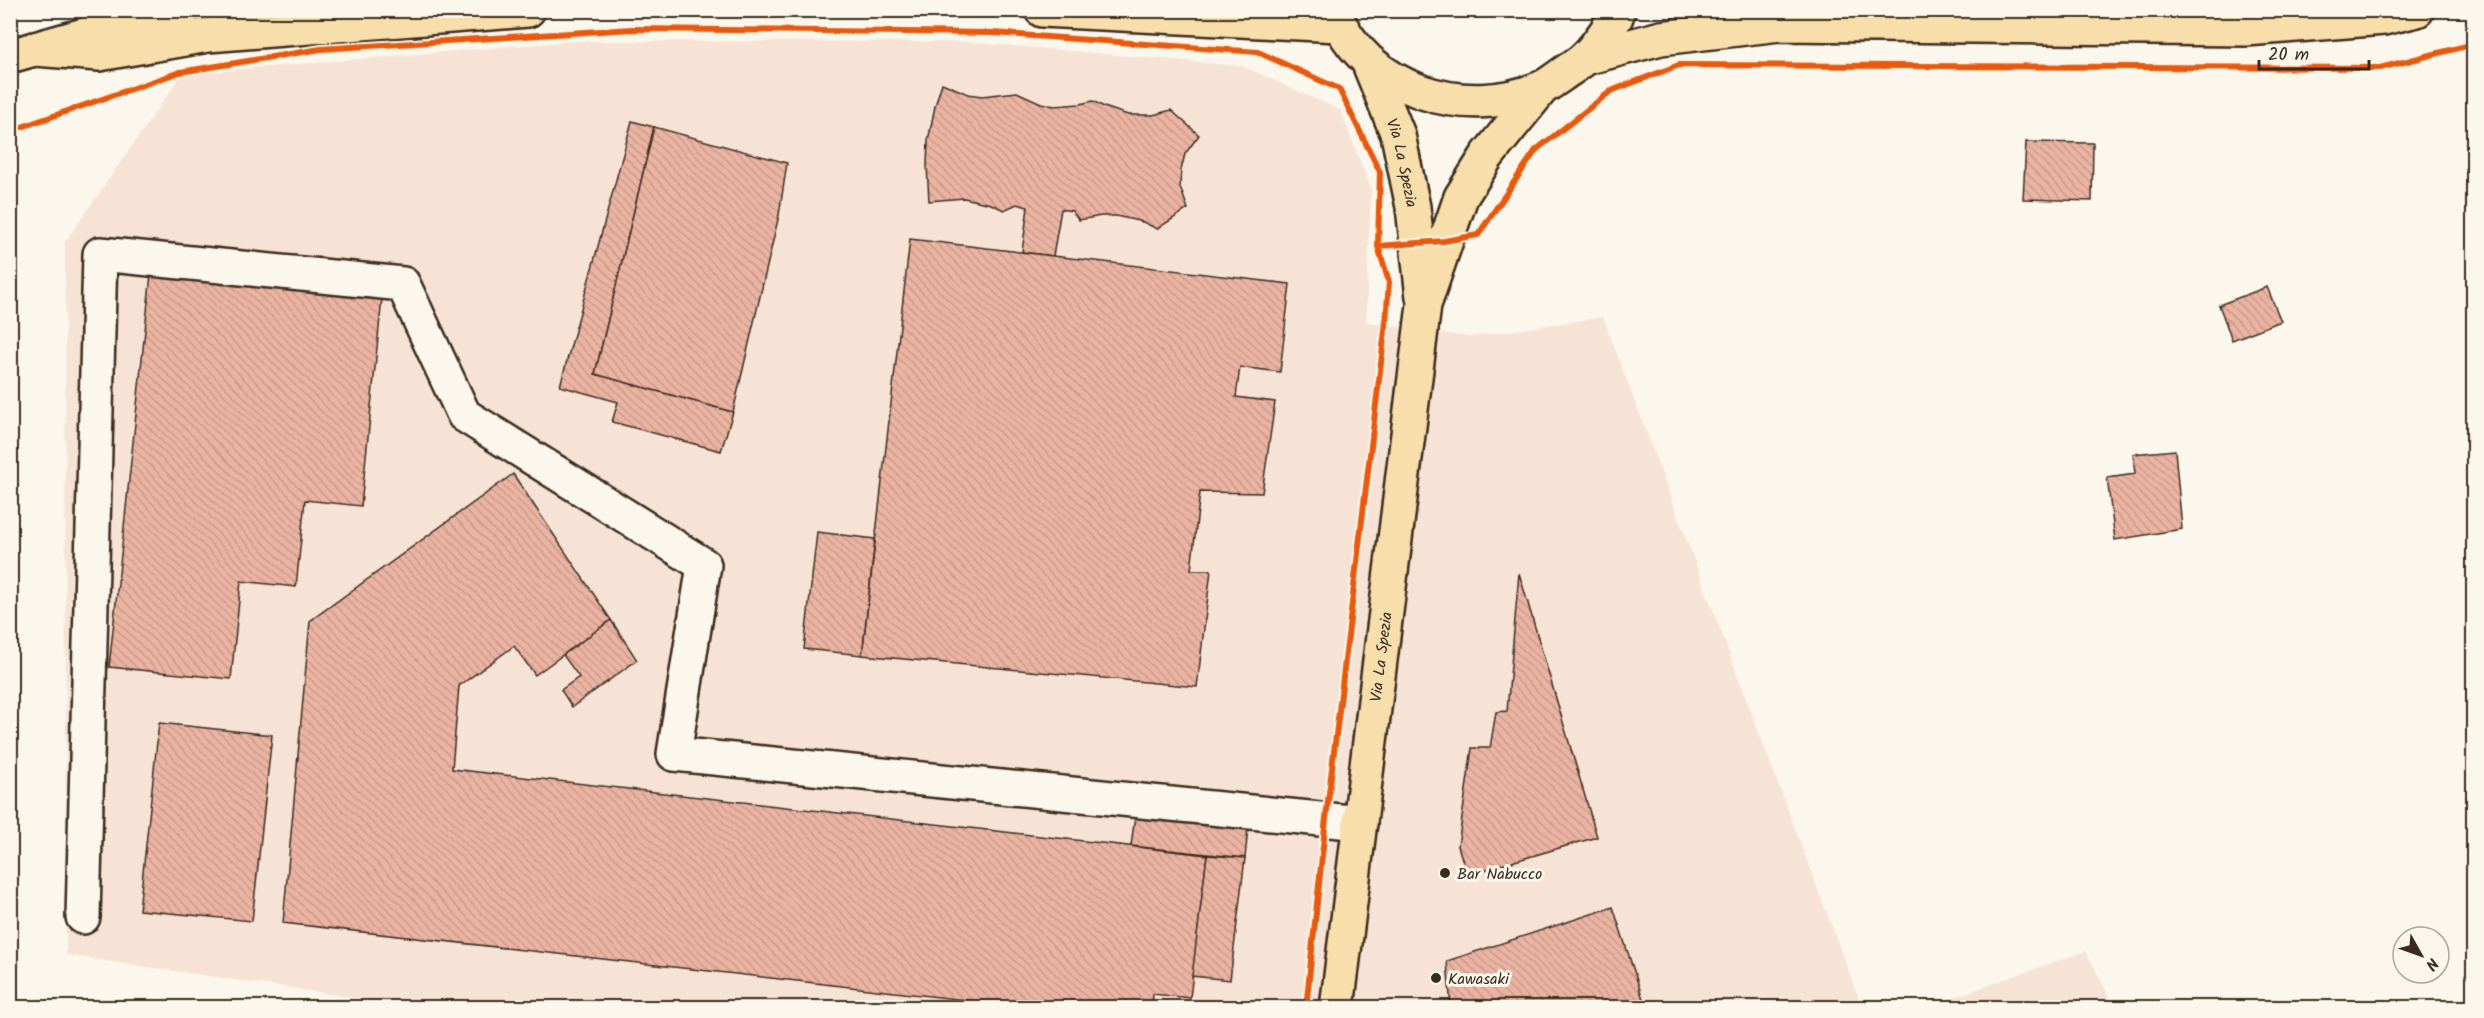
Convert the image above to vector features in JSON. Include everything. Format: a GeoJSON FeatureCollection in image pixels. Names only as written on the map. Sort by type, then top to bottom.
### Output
{"type":"FeatureCollection","features":[{"type":"Feature","properties":{"kind":"main road"},"geometry":{"type":"LineString","coordinates":[[23,52],[183,10]]}},
{"type":"Feature","properties":{"kind":"main road"},"geometry":{"type":"LineString","coordinates":[[23,52],[99,54],[208,36],[528,10]]}},
{"type":"Feature","properties":{"kind":"main road"},"geometry":{"type":"LineString","coordinates":[[1042,10],[1336,18]]}},
{"type":"Feature","properties":{"kind":"main road","name":"Via La Spezia"},"geometry":{"type":"LineString","coordinates":[[1337,1008],[1424,305],[1461,197],[1487,156],[1542,88],[1586,58],[1616,17],[1618,10]]}},
{"type":"Feature","properties":{"kind":"main road"},"geometry":{"type":"LineString","coordinates":[[1586,58],[1661,38],[1780,24],[2246,29],[2384,18],[2417,10]]}},
{"type":"Feature","properties":{"kind":"main road","name":"Via La Spezia"},"geometry":{"type":"LineString","coordinates":[[1336,18],[1368,61],[1398,135],[1413,207],[1424,305]]}},
{"type":"Feature","properties":{"kind":"main road","name":"Via La Spezia"},"geometry":{"type":"LineString","coordinates":[[1368,61],[1406,87],[1451,101],[1498,101],[1542,88]]}},
{"type":"Feature","properties":{"kind":"lane"},"geometry":{"type":"LineString","coordinates":[[83,917],[100,254],[404,284],[464,415],[704,565],[674,754],[1359,823]]}},
{"type":"Feature","properties":{"kind":"shaded area"},"geometry":{"type":"Polygon","coordinates":[[[575,41],[969,42],[1242,66],[1340,110],[1371,189],[1366,322],[1469,337],[1603,317],[1862,1007],[424,1008],[66,955],[65,242],[182,74],[575,41]]]}},
{"type":"Feature","properties":{"kind":"shaded area"},"geometry":{"type":"Polygon","coordinates":[[[2086,951],[2114,1007],[1926,1007],[2086,951]]]}},
{"type":"Feature","properties":{"kind":"building"},"geometry":{"type":"Polygon","coordinates":[[[942,83],[968,94],[982,96],[1017,92],[1054,106],[1093,101],[1128,115],[1153,115],[1171,110],[1199,135],[1185,154],[1181,170],[1180,187],[1188,209],[1157,229],[1143,222],[1116,216],[1079,220],[1072,211],[1061,209],[1053,256],[1022,252],[1028,207],[1017,204],[1004,210],[991,204],[964,198],[929,201],[928,141],[942,83]]]}},
{"type":"Feature","properties":{"kind":"building"},"geometry":{"type":"Polygon","coordinates":[[[632,121],[654,127],[595,374],[733,412],[721,451],[612,422],[618,402],[560,386],[632,121]]]}},
{"type":"Feature","properties":{"kind":"building"},"geometry":{"type":"Polygon","coordinates":[[[654,127],[787,163],[779,215],[733,412],[595,374],[654,127]]]}},
{"type":"Feature","properties":{"kind":"building"},"geometry":{"type":"Polygon","coordinates":[[[2026,142],[2093,143],[2092,201],[2023,199],[2026,142]]]}},
{"type":"Feature","properties":{"kind":"building"},"geometry":{"type":"Polygon","coordinates":[[[910,239],[1290,284],[1280,372],[1240,367],[1236,397],[1275,402],[1262,493],[1200,492],[1191,570],[1211,570],[1197,687],[862,655],[910,239]]]}},
{"type":"Feature","properties":{"kind":"building"},"geometry":{"type":"Polygon","coordinates":[[[151,274],[382,298],[361,506],[305,500],[296,587],[241,581],[231,679],[109,667],[151,274]]]}},
{"type":"Feature","properties":{"kind":"building"},"geometry":{"type":"Polygon","coordinates":[[[2267,287],[2281,321],[2232,340],[2219,305],[2267,287]]]}},
{"type":"Feature","properties":{"kind":"building"},"geometry":{"type":"Polygon","coordinates":[[[2175,450],[2182,529],[2115,540],[2107,478],[2135,474],[2133,454],[2175,450]]]}},
{"type":"Feature","properties":{"kind":"building"},"geometry":{"type":"Polygon","coordinates":[[[513,474],[611,620],[535,675],[514,646],[459,686],[452,769],[1207,855],[1190,998],[1153,994],[1152,1008],[1037,1008],[283,923],[310,621],[513,474]]]}},
{"type":"Feature","properties":{"kind":"building"},"geometry":{"type":"Polygon","coordinates":[[[817,532],[875,539],[862,655],[804,649],[817,532]]]}},
{"type":"Feature","properties":{"kind":"building"},"geometry":{"type":"Polygon","coordinates":[[[1519,573],[1597,837],[1467,875],[1458,846],[1472,748],[1490,748],[1496,712],[1507,711],[1519,573]]]}},
{"type":"Feature","properties":{"kind":"building"},"geometry":{"type":"Polygon","coordinates":[[[611,620],[637,660],[572,707],[561,690],[579,677],[563,655],[611,620]]]}},
{"type":"Feature","properties":{"kind":"building"},"geometry":{"type":"Polygon","coordinates":[[[159,723],[272,735],[252,921],[139,910],[159,723]]]}},
{"type":"Feature","properties":{"kind":"building"},"geometry":{"type":"Polygon","coordinates":[[[1135,816],[1248,828],[1245,858],[1131,846],[1135,816]]]}},
{"type":"Feature","properties":{"kind":"building"},"geometry":{"type":"Polygon","coordinates":[[[1207,855],[1245,858],[1230,980],[1192,976],[1207,855]]]}},
{"type":"Feature","properties":{"kind":"building"},"geometry":{"type":"Polygon","coordinates":[[[1613,907],[1646,1008],[1451,1008],[1447,961],[1613,907]]]}},
{"type":"Feature","properties":{"kind":"cycle path"},"geometry":{"type":"LineString","coordinates":[[10,131],[180,72],[321,49],[632,29],[993,33],[1258,52],[1339,89],[1380,172],[1378,246]]}},
{"type":"Feature","properties":{"kind":"cycle path"},"geometry":{"type":"LineString","coordinates":[[1306,1008],[1326,818],[1386,322],[1389,282],[1378,246],[1444,241],[1478,235],[1536,150],[1611,91],[1679,65],[2380,68],[2474,44]]}},
{"type":"Feature","properties":{"kind":"place","name":"Bar Nabucco"},"geometry":{"type":"Point","coordinates":[1445,873]}},
{"type":"Feature","properties":{"kind":"place","name":"Kawasaki"},"geometry":{"type":"Point","coordinates":[1436,978]}}]}
